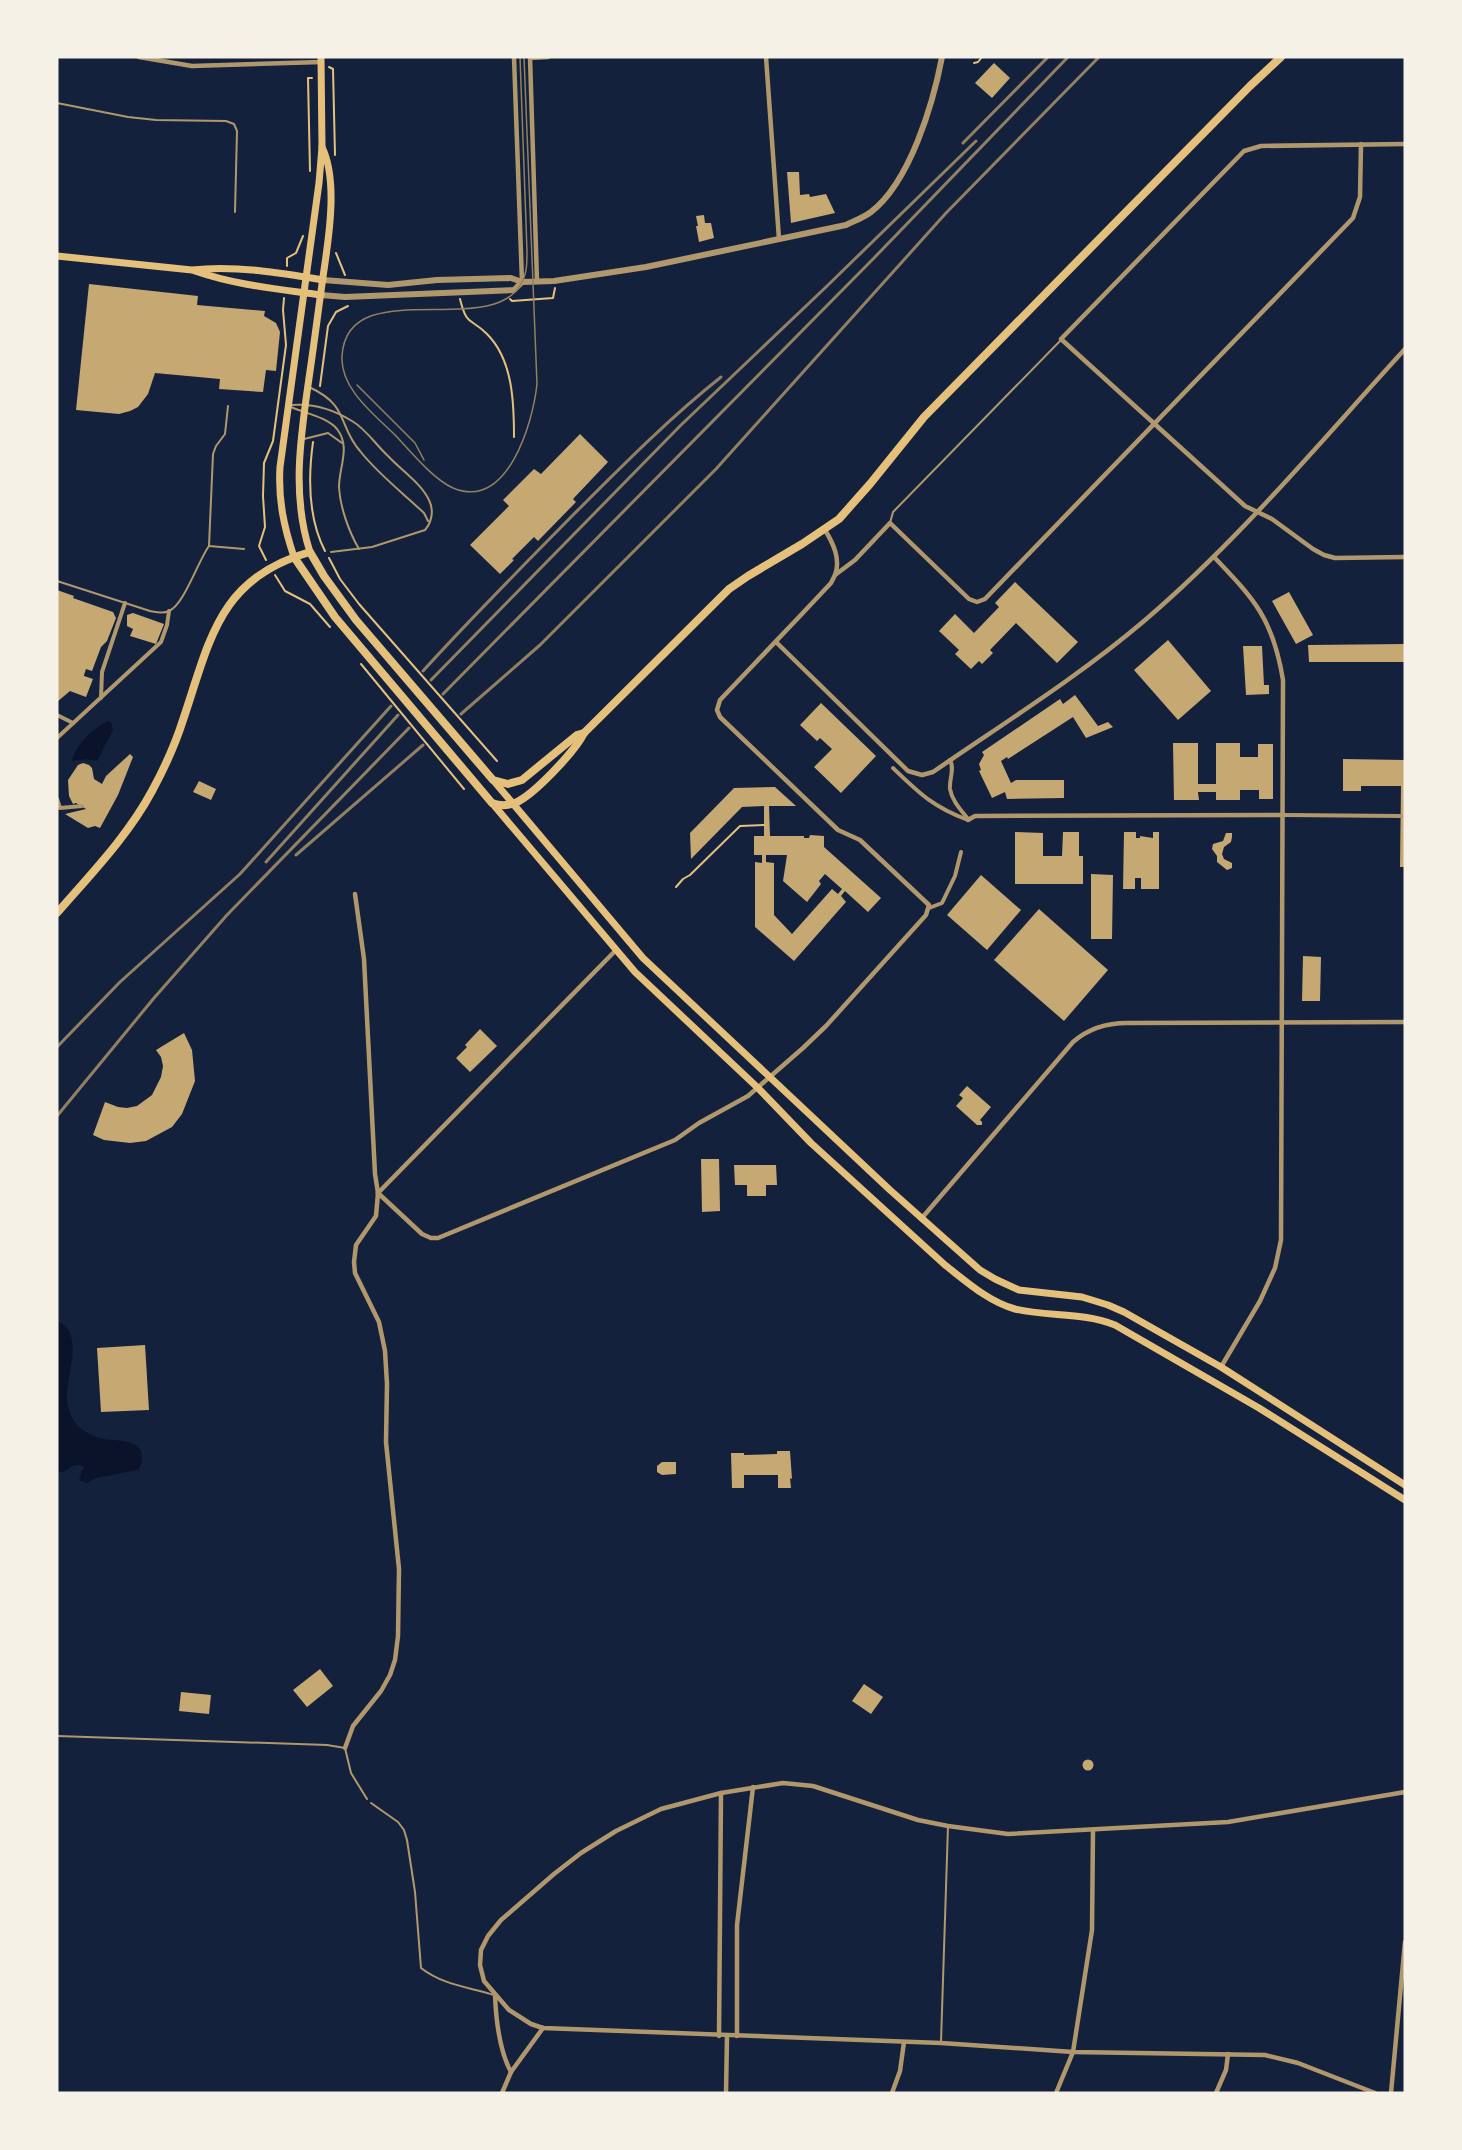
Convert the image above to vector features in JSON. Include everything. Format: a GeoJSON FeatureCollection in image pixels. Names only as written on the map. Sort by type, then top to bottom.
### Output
{"type":"FeatureCollection","features":[{"type":"Feature","properties":{"kind":"main road"},"geometry":{"type":"LineString","coordinates":[[492,803],[501,805],[514,803],[531,792],[576,747],[584,733],[714,602],[738,582],[825,530],[851,506],[924,417],[1281,57]]}},
{"type":"Feature","properties":{"kind":"main road"},"geometry":{"type":"LineString","coordinates":[[321,60],[322,147],[280,467],[279,496],[284,528],[294,557],[324,604],[641,978],[758,1088],[811,1143],[945,1265],[984,1294],[1018,1310],[1090,1317],[1115,1325],[1259,1408],[1405,1500]]}},
{"type":"Feature","properties":{"kind":"main road"},"geometry":{"type":"LineString","coordinates":[[322,147],[329,161],[329,236],[304,413],[298,488],[305,539],[310,552],[336,593],[484,772],[514,803],[625,939],[769,1078],[963,1256],[980,1270],[1019,1290],[1082,1297],[1108,1305],[1221,1367],[1405,1485]]}},
{"type":"Feature","properties":{"kind":"main road"},"geometry":{"type":"LineString","coordinates":[[57,256],[192,270],[286,273],[323,280]]}},
{"type":"Feature","properties":{"kind":"main road"},"geometry":{"type":"LineString","coordinates":[[192,270],[216,278],[285,291],[321,295]]}},
{"type":"Feature","properties":{"kind":"main road"},"geometry":{"type":"LineString","coordinates":[[57,913],[125,832],[151,793],[182,724],[207,648],[220,617],[241,591],[257,577],[271,567],[310,552]]}},
{"type":"Feature","properties":{"kind":"main road"},"geometry":{"type":"LineString","coordinates":[[493,780],[508,784],[522,780],[577,735],[584,733]]}},
{"type":"Feature","properties":{"kind":"street"},"geometry":{"type":"LineString","coordinates":[[139,57],[192,66],[321,60]]}},
{"type":"Feature","properties":{"kind":"street"},"geometry":{"type":"LineString","coordinates":[[321,295],[345,297],[514,290],[522,282],[514,57]]}},
{"type":"Feature","properties":{"kind":"street"},"geometry":{"type":"LineString","coordinates":[[537,281],[530,57],[549,57]]}},
{"type":"Feature","properties":{"kind":"street"},"geometry":{"type":"LineString","coordinates":[[766,57],[779,239]]}},
{"type":"Feature","properties":{"kind":"street"},"geometry":{"type":"LineString","coordinates":[[323,280],[388,285],[437,280],[511,278],[522,282],[554,281],[646,267],[846,225],[872,211],[883,200],[906,165],[927,120],[942,57]]}},
{"type":"Feature","properties":{"kind":"street"},"geometry":{"type":"LineString","coordinates":[[835,575],[855,560],[890,523],[969,599],[977,602],[985,599],[1353,218],[1360,197],[1361,144]]}},
{"type":"Feature","properties":{"kind":"street"},"geometry":{"type":"LineString","coordinates":[[1405,144],[1261,146],[1244,151],[1061,339],[1245,506],[1272,519],[1324,555],[1335,558],[1405,557]]}},
{"type":"Feature","properties":{"kind":"street"},"geometry":{"type":"LineString","coordinates":[[776,642],[908,771],[922,775],[933,772],[1098,657],[1143,621],[1214,557],[1257,513],[1405,349]]}},
{"type":"Feature","properties":{"kind":"street"},"geometry":{"type":"LineString","coordinates":[[378,1193],[423,1234],[431,1238],[438,1238],[675,1140],[758,1088],[821,1031],[926,915],[929,908],[927,901],[861,840],[838,830],[720,717],[717,710],[720,700],[831,583],[838,568],[837,555],[825,530]]}},
{"type":"Feature","properties":{"kind":"street"},"geometry":{"type":"LineString","coordinates":[[1214,557],[1258,606],[1274,639],[1280,657],[1283,680],[1281,1240],[1275,1268],[1260,1301],[1221,1367]]}},
{"type":"Feature","properties":{"kind":"street"},"geometry":{"type":"LineString","coordinates":[[100,699],[102,672],[124,603]]}},
{"type":"Feature","properties":{"kind":"street"},"geometry":{"type":"LineString","coordinates":[[57,738],[161,642],[168,625],[169,611]]}},
{"type":"Feature","properties":{"kind":"street"},"geometry":{"type":"LineString","coordinates":[[57,716],[73,723]]}},
{"type":"Feature","properties":{"kind":"street"},"geometry":{"type":"LineString","coordinates":[[950,760],[952,765],[950,788],[953,800],[968,820]]}},
{"type":"Feature","properties":{"kind":"street"},"geometry":{"type":"LineString","coordinates":[[893,768],[926,799],[947,812],[968,820]]}},
{"type":"Feature","properties":{"kind":"street"},"geometry":{"type":"LineString","coordinates":[[57,799],[60,808],[82,806]]}},
{"type":"Feature","properties":{"kind":"street"},"geometry":{"type":"LineString","coordinates":[[968,820],[975,816],[1401,816]]}},
{"type":"Feature","properties":{"kind":"street"},"geometry":{"type":"LineString","coordinates":[[929,908],[942,903],[955,876],[961,852]]}},
{"type":"Feature","properties":{"kind":"street"},"geometry":{"type":"LineString","coordinates":[[345,1749],[353,1726],[381,1692],[395,1660],[398,1635],[399,1569],[386,1442],[385,1351],[379,1322],[356,1273],[354,1262],[356,1245],[376,1216],[378,1193],[375,1174],[364,959],[355,894]]}},
{"type":"Feature","properties":{"kind":"street"},"geometry":{"type":"LineString","coordinates":[[378,1193],[616,950]]}},
{"type":"Feature","properties":{"kind":"street"},"geometry":{"type":"LineString","coordinates":[[921,1219],[1073,1042],[1090,1030],[1115,1023],[1405,1022]]}},
{"type":"Feature","properties":{"kind":"street"},"geometry":{"type":"LineString","coordinates":[[1374,2093],[1276,2057],[1228,2054],[1073,2052],[941,2043],[543,2028],[531,2024],[509,2010],[495,1995],[484,1981],[480,1965],[481,1950],[501,1920],[581,1852],[661,1809],[753,1787],[783,1784],[813,1786],[918,1820],[1008,1834],[1228,1822],[1405,1791]]}},
{"type":"Feature","properties":{"kind":"street"},"geometry":{"type":"LineString","coordinates":[[737,2036],[737,1925],[753,1787]]}},
{"type":"Feature","properties":{"kind":"street"},"geometry":{"type":"LineString","coordinates":[[719,2036],[721,1793]]}},
{"type":"Feature","properties":{"kind":"street"},"geometry":{"type":"LineString","coordinates":[[1056,2093],[1073,2052],[1092,1930],[1093,1830]]}},
{"type":"Feature","properties":{"kind":"street"},"geometry":{"type":"LineString","coordinates":[[1391,2093],[1405,1941]]}},
{"type":"Feature","properties":{"kind":"street"},"geometry":{"type":"LineString","coordinates":[[495,1995],[495,2016],[506,2063],[511,2073]]}},
{"type":"Feature","properties":{"kind":"street"},"geometry":{"type":"LineString","coordinates":[[502,2093],[511,2073],[543,2028]]}},
{"type":"Feature","properties":{"kind":"street"},"geometry":{"type":"LineString","coordinates":[[726,2093],[727,2036]]}},
{"type":"Feature","properties":{"kind":"street"},"geometry":{"type":"LineString","coordinates":[[892,2093],[900,2072],[904,2042]]}},
{"type":"Feature","properties":{"kind":"street"},"geometry":{"type":"LineString","coordinates":[[1216,2093],[1226,2070],[1228,2054]]}},
{"type":"Feature","properties":{"kind":"lane"},"geometry":{"type":"LineString","coordinates":[[57,103],[134,117],[226,121],[234,124],[237,131],[234,212]]}},
{"type":"Feature","properties":{"kind":"lane"},"geometry":{"type":"LineString","coordinates":[[890,523],[893,512],[1061,339]]}},
{"type":"Feature","properties":{"kind":"lane"},"geometry":{"type":"LineString","coordinates":[[308,387],[330,399],[343,416],[350,436],[361,453],[424,513],[429,524]]}},
{"type":"Feature","properties":{"kind":"lane"},"geometry":{"type":"LineString","coordinates":[[288,406],[306,404],[328,409],[359,426],[425,493],[430,501],[432,512],[425,530],[387,543],[331,552]]}},
{"type":"Feature","properties":{"kind":"lane"},"geometry":{"type":"LineString","coordinates":[[57,581],[158,612],[169,611],[182,599],[201,557],[209,546],[213,454],[225,434],[228,406]]}},
{"type":"Feature","properties":{"kind":"lane"},"geometry":{"type":"LineString","coordinates":[[288,406],[331,424],[337,429],[344,445],[339,481],[340,496],[352,538],[359,549]]}},
{"type":"Feature","properties":{"kind":"lane"},"geometry":{"type":"LineString","coordinates":[[301,439],[328,433],[338,438],[344,445]]}},
{"type":"Feature","properties":{"kind":"lane"},"geometry":{"type":"LineString","coordinates":[[209,546],[244,549]]}},
{"type":"Feature","properties":{"kind":"lane"},"geometry":{"type":"LineString","coordinates":[[57,1736],[327,1745],[345,1749],[351,1773],[367,1798]]}},
{"type":"Feature","properties":{"kind":"lane"},"geometry":{"type":"LineString","coordinates":[[371,1803],[398,1822],[408,1840],[421,1968],[432,1977],[454,1986],[495,1995]]}},
{"type":"Feature","properties":{"kind":"lane"},"geometry":{"type":"LineString","coordinates":[[941,2043],[948,1826]]}},
{"type":"Feature","properties":{"kind":"path"},"geometry":{"type":"LineString","coordinates":[[975,63],[982,57]]}},
{"type":"Feature","properties":{"kind":"path"},"geometry":{"type":"LineString","coordinates":[[308,78],[310,177]]}},
{"type":"Feature","properties":{"kind":"path"},"geometry":{"type":"LineString","coordinates":[[286,273],[287,258],[296,253],[304,227]]}},
{"type":"Feature","properties":{"kind":"path"},"geometry":{"type":"LineString","coordinates":[[539,299],[553,298],[554,281]]}},
{"type":"Feature","properties":{"kind":"path"},"geometry":{"type":"LineString","coordinates":[[282,379],[286,345],[283,310],[285,291]]}},
{"type":"Feature","properties":{"kind":"path"},"geometry":{"type":"LineString","coordinates":[[460,299],[466,319],[487,334],[500,352],[511,386],[514,437]]}},
{"type":"Feature","properties":{"kind":"path"},"geometry":{"type":"LineString","coordinates":[[320,382],[328,326],[336,312],[347,306]]}},
{"type":"Feature","properties":{"kind":"path"},"geometry":{"type":"LineString","coordinates":[[312,447],[310,481],[315,524],[318,538],[340,579],[358,604],[497,761]]}},
{"type":"Feature","properties":{"kind":"path"},"geometry":{"type":"LineString","coordinates":[[376,683],[464,789]]}},
{"type":"Feature","properties":{"kind":"path"},"geometry":{"type":"LineString","coordinates":[[676,887],[740,826],[764,825]]}},
{"type":"Feature","properties":{"kind":"water"},"geometry":{"type":"Polygon","coordinates":[[[108,721],[111,722],[113,730],[97,761],[86,759],[72,761],[77,749],[86,738],[108,721]]]}},
{"type":"Feature","properties":{"kind":"water"},"geometry":{"type":"Polygon","coordinates":[[[57,1321],[65,1326],[72,1344],[67,1398],[72,1418],[87,1433],[106,1439],[126,1441],[137,1446],[142,1457],[138,1470],[96,1478],[87,1483],[79,1478],[84,1467],[80,1465],[57,1472],[57,1321]]]}},
{"type":"Feature","properties":{"kind":"building"},"geometry":{"type":"Polygon","coordinates":[[[994,63],[1010,78],[992,98],[975,83],[994,63]]]}},
{"type":"Feature","properties":{"kind":"building"},"geometry":{"type":"Polygon","coordinates":[[[787,172],[799,172],[800,195],[809,194],[810,197],[826,194],[835,213],[791,223],[787,172]]]}},
{"type":"Feature","properties":{"kind":"building"},"geometry":{"type":"Polygon","coordinates":[[[704,215],[705,223],[711,223],[714,238],[699,242],[696,216],[704,215]]]}},
{"type":"Feature","properties":{"kind":"building"},"geometry":{"type":"Polygon","coordinates":[[[89,284],[198,296],[197,305],[265,311],[264,316],[276,323],[280,332],[276,371],[266,370],[263,392],[219,389],[220,379],[155,373],[148,394],[138,407],[130,411],[119,414],[76,410],[89,284]]]}},
{"type":"Feature","properties":{"kind":"building"},"geometry":{"type":"Polygon","coordinates":[[[580,434],[608,462],[573,499],[576,502],[538,541],[534,537],[500,574],[470,545],[509,506],[503,500],[534,469],[541,474],[580,434]]]}},
{"type":"Feature","properties":{"kind":"building"},"geometry":{"type":"Polygon","coordinates":[[[1015,582],[1078,642],[1057,663],[1016,623],[990,650],[993,653],[982,664],[979,661],[971,669],[955,654],[959,650],[939,631],[955,614],[974,633],[999,607],[995,603],[1015,582]]]}},
{"type":"Feature","properties":{"kind":"building"},"geometry":{"type":"Polygon","coordinates":[[[57,590],[113,612],[116,618],[92,671],[86,669],[84,676],[93,679],[86,697],[70,691],[57,702],[57,590]]]}},
{"type":"Feature","properties":{"kind":"building"},"geometry":{"type":"Polygon","coordinates":[[[1289,592],[1313,635],[1296,644],[1272,601],[1289,592]]]}},
{"type":"Feature","properties":{"kind":"building"},"geometry":{"type":"Polygon","coordinates":[[[133,613],[164,624],[156,644],[130,636],[133,629],[127,626],[127,615],[133,613]]]}},
{"type":"Feature","properties":{"kind":"building"},"geometry":{"type":"Polygon","coordinates":[[[1168,640],[1211,691],[1178,720],[1134,670],[1168,640]]]}},
{"type":"Feature","properties":{"kind":"building"},"geometry":{"type":"Polygon","coordinates":[[[1405,644],[1405,662],[1309,662],[1308,645],[1405,644]]]}},
{"type":"Feature","properties":{"kind":"building"},"geometry":{"type":"Polygon","coordinates":[[[1243,646],[1262,646],[1264,685],[1269,685],[1269,694],[1246,695],[1243,646]]]}},
{"type":"Feature","properties":{"kind":"building"},"geometry":{"type":"Polygon","coordinates":[[[1075,695],[1098,726],[1108,722],[1113,727],[1086,738],[1073,717],[1008,759],[1007,757],[1001,761],[1011,783],[1016,780],[1064,780],[1064,798],[1007,799],[1005,792],[992,798],[979,771],[981,770],[979,764],[984,755],[982,752],[1060,699],[1063,704],[1075,695]]]}},
{"type":"Feature","properties":{"kind":"building"},"geometry":{"type":"Polygon","coordinates":[[[821,703],[876,756],[841,793],[814,767],[832,749],[820,738],[817,741],[800,725],[821,703]]]}},
{"type":"Feature","properties":{"kind":"building"},"geometry":{"type":"Polygon","coordinates":[[[1173,743],[1198,743],[1198,784],[1216,784],[1216,743],[1240,743],[1240,757],[1258,757],[1258,744],[1273,744],[1273,799],[1259,799],[1259,790],[1240,790],[1240,800],[1216,800],[1216,792],[1198,792],[1199,800],[1174,800],[1173,743]]]}},
{"type":"Feature","properties":{"kind":"building"},"geometry":{"type":"Polygon","coordinates":[[[130,754],[133,757],[118,795],[100,828],[95,826],[88,828],[65,814],[86,809],[76,803],[73,804],[69,796],[68,780],[78,765],[83,763],[89,765],[92,768],[94,779],[102,784],[106,776],[130,754]]]}},
{"type":"Feature","properties":{"kind":"building"},"geometry":{"type":"Polygon","coordinates":[[[1343,759],[1405,760],[1405,867],[1400,867],[1401,786],[1361,786],[1361,791],[1343,791],[1343,759]]]}},
{"type":"Feature","properties":{"kind":"building"},"geometry":{"type":"Polygon","coordinates":[[[199,781],[216,789],[211,800],[193,792],[199,781]]]}},
{"type":"Feature","properties":{"kind":"building"},"geometry":{"type":"Polygon","coordinates":[[[775,787],[796,806],[769,806],[770,836],[809,838],[810,835],[824,836],[824,847],[881,898],[868,912],[845,891],[841,896],[846,902],[794,961],[755,927],[755,862],[762,863],[762,855],[754,855],[754,836],[764,836],[764,806],[742,807],[691,859],[690,833],[734,788],[775,787]],[[766,855],[766,862],[774,863],[774,915],[792,934],[832,889],[838,894],[842,889],[825,874],[819,881],[821,884],[807,902],[783,881],[787,855],[766,855]]]}},
{"type":"Feature","properties":{"kind":"building"},"geometry":{"type":"Polygon","coordinates":[[[1015,832],[1043,833],[1043,856],[1062,856],[1063,832],[1079,832],[1079,856],[1083,856],[1083,884],[1015,884],[1015,832]]]}},
{"type":"Feature","properties":{"kind":"building"},"geometry":{"type":"Polygon","coordinates":[[[1124,832],[1136,832],[1136,838],[1140,836],[1153,838],[1153,832],[1159,832],[1159,889],[1141,889],[1141,878],[1135,878],[1135,889],[1123,889],[1124,832]]]}},
{"type":"Feature","properties":{"kind":"building"},"geometry":{"type":"Polygon","coordinates":[[[1226,833],[1232,833],[1231,842],[1224,847],[1222,854],[1224,859],[1232,863],[1232,868],[1227,870],[1217,862],[1217,856],[1212,849],[1213,844],[1223,841],[1226,833]]]}},
{"type":"Feature","properties":{"kind":"building"},"geometry":{"type":"Polygon","coordinates":[[[1091,874],[1113,875],[1112,939],[1091,939],[1091,874]]]}},
{"type":"Feature","properties":{"kind":"building"},"geometry":{"type":"Polygon","coordinates":[[[981,875],[1021,910],[987,950],[947,915],[981,875]]]}},
{"type":"Feature","properties":{"kind":"building"},"geometry":{"type":"Polygon","coordinates":[[[1039,909],[1108,970],[1064,1021],[994,960],[1039,909]]]}},
{"type":"Feature","properties":{"kind":"building"},"geometry":{"type":"Polygon","coordinates":[[[1303,956],[1321,957],[1320,1001],[1302,1001],[1303,956]]]}},
{"type":"Feature","properties":{"kind":"building"},"geometry":{"type":"Polygon","coordinates":[[[480,1029],[497,1046],[470,1072],[456,1058],[480,1029]]]}},
{"type":"Feature","properties":{"kind":"building"},"geometry":{"type":"Polygon","coordinates":[[[184,1033],[192,1050],[195,1081],[182,1114],[172,1127],[146,1141],[130,1143],[104,1140],[93,1135],[105,1102],[127,1108],[137,1106],[152,1095],[161,1077],[163,1066],[156,1050],[184,1033]]]}},
{"type":"Feature","properties":{"kind":"building"},"geometry":{"type":"Polygon","coordinates":[[[967,1086],[991,1107],[980,1120],[982,1125],[977,1125],[956,1106],[963,1098],[959,1095],[967,1086]]]}},
{"type":"Feature","properties":{"kind":"building"},"geometry":{"type":"Polygon","coordinates":[[[701,1159],[719,1159],[720,1211],[702,1212],[701,1159]]]}},
{"type":"Feature","properties":{"kind":"building"},"geometry":{"type":"Polygon","coordinates":[[[734,1165],[776,1165],[777,1185],[766,1185],[766,1196],[747,1196],[747,1185],[735,1185],[734,1165]]]}},
{"type":"Feature","properties":{"kind":"building"},"geometry":{"type":"Polygon","coordinates":[[[145,1345],[149,1410],[101,1412],[97,1348],[145,1345]]]}},
{"type":"Feature","properties":{"kind":"building"},"geometry":{"type":"Polygon","coordinates":[[[777,1451],[790,1451],[791,1488],[778,1488],[778,1475],[744,1475],[744,1488],[732,1488],[731,1453],[777,1454],[777,1451]]]}},
{"type":"Feature","properties":{"kind":"building"},"geometry":{"type":"Polygon","coordinates":[[[662,1462],[676,1462],[676,1474],[662,1475],[657,1472],[657,1466],[662,1462]]]}},
{"type":"Feature","properties":{"kind":"building"},"geometry":{"type":"Polygon","coordinates":[[[320,1669],[333,1686],[307,1707],[293,1690],[320,1669]]]}},
{"type":"Feature","properties":{"kind":"building"},"geometry":{"type":"Polygon","coordinates":[[[864,1684],[883,1697],[871,1714],[852,1701],[864,1684]]]}},
{"type":"Feature","properties":{"kind":"building"},"geometry":{"type":"Polygon","coordinates":[[[181,1692],[211,1695],[209,1714],[179,1711],[181,1692]]]}},
{"type":"Feature","properties":{"kind":"building"},"geometry":{"type":"Polygon","coordinates":[[[1088,1759],[1094,1765],[1088,1771],[1082,1765],[1088,1759]]]}},
{"type":"Feature","properties":{"kind":"tram line"},"geometry":{"type":"LineString","coordinates":[[520,57],[527,251],[526,271],[522,282],[506,299],[482,307],[394,311],[368,317],[350,331],[342,356],[347,379],[369,410],[445,484],[472,492],[489,487],[503,475],[514,459],[530,420],[537,384],[524,57]]}},
{"type":"Feature","properties":{"kind":"tram line"},"geometry":{"type":"LineString","coordinates":[[357,385],[415,443],[424,460]]}},
{"type":"Feature","properties":{"kind":"railway"},"geometry":{"type":"LineString","coordinates":[[963,143],[1048,57]]}},
{"type":"Feature","properties":{"kind":"railway"},"geometry":{"type":"LineString","coordinates":[[443,694],[874,258],[1068,57]]}},
{"type":"Feature","properties":{"kind":"railway"},"geometry":{"type":"LineString","coordinates":[[461,714],[540,645],[716,469],[946,213],[1099,57]]}},
{"type":"Feature","properties":{"kind":"railway"},"geometry":{"type":"LineString","coordinates":[[431,680],[681,425],[976,141]]}},
{"type":"Feature","properties":{"kind":"railway"},"geometry":{"type":"LineString","coordinates":[[423,671],[496,593],[608,480],[663,427],[721,377]]}},
{"type":"Feature","properties":{"kind":"railway"},"geometry":{"type":"LineString","coordinates":[[57,1047],[120,982],[240,874],[391,706]]}},
{"type":"Feature","properties":{"kind":"railway"},"geometry":{"type":"LineString","coordinates":[[266,862],[398,715]]}},
{"type":"Feature","properties":{"kind":"railway"},"geometry":{"type":"LineString","coordinates":[[57,1116],[154,998],[227,915],[409,728]]}},
{"type":"Feature","properties":{"kind":"railway"},"geometry":{"type":"LineString","coordinates":[[296,855],[423,745]]}}]}
